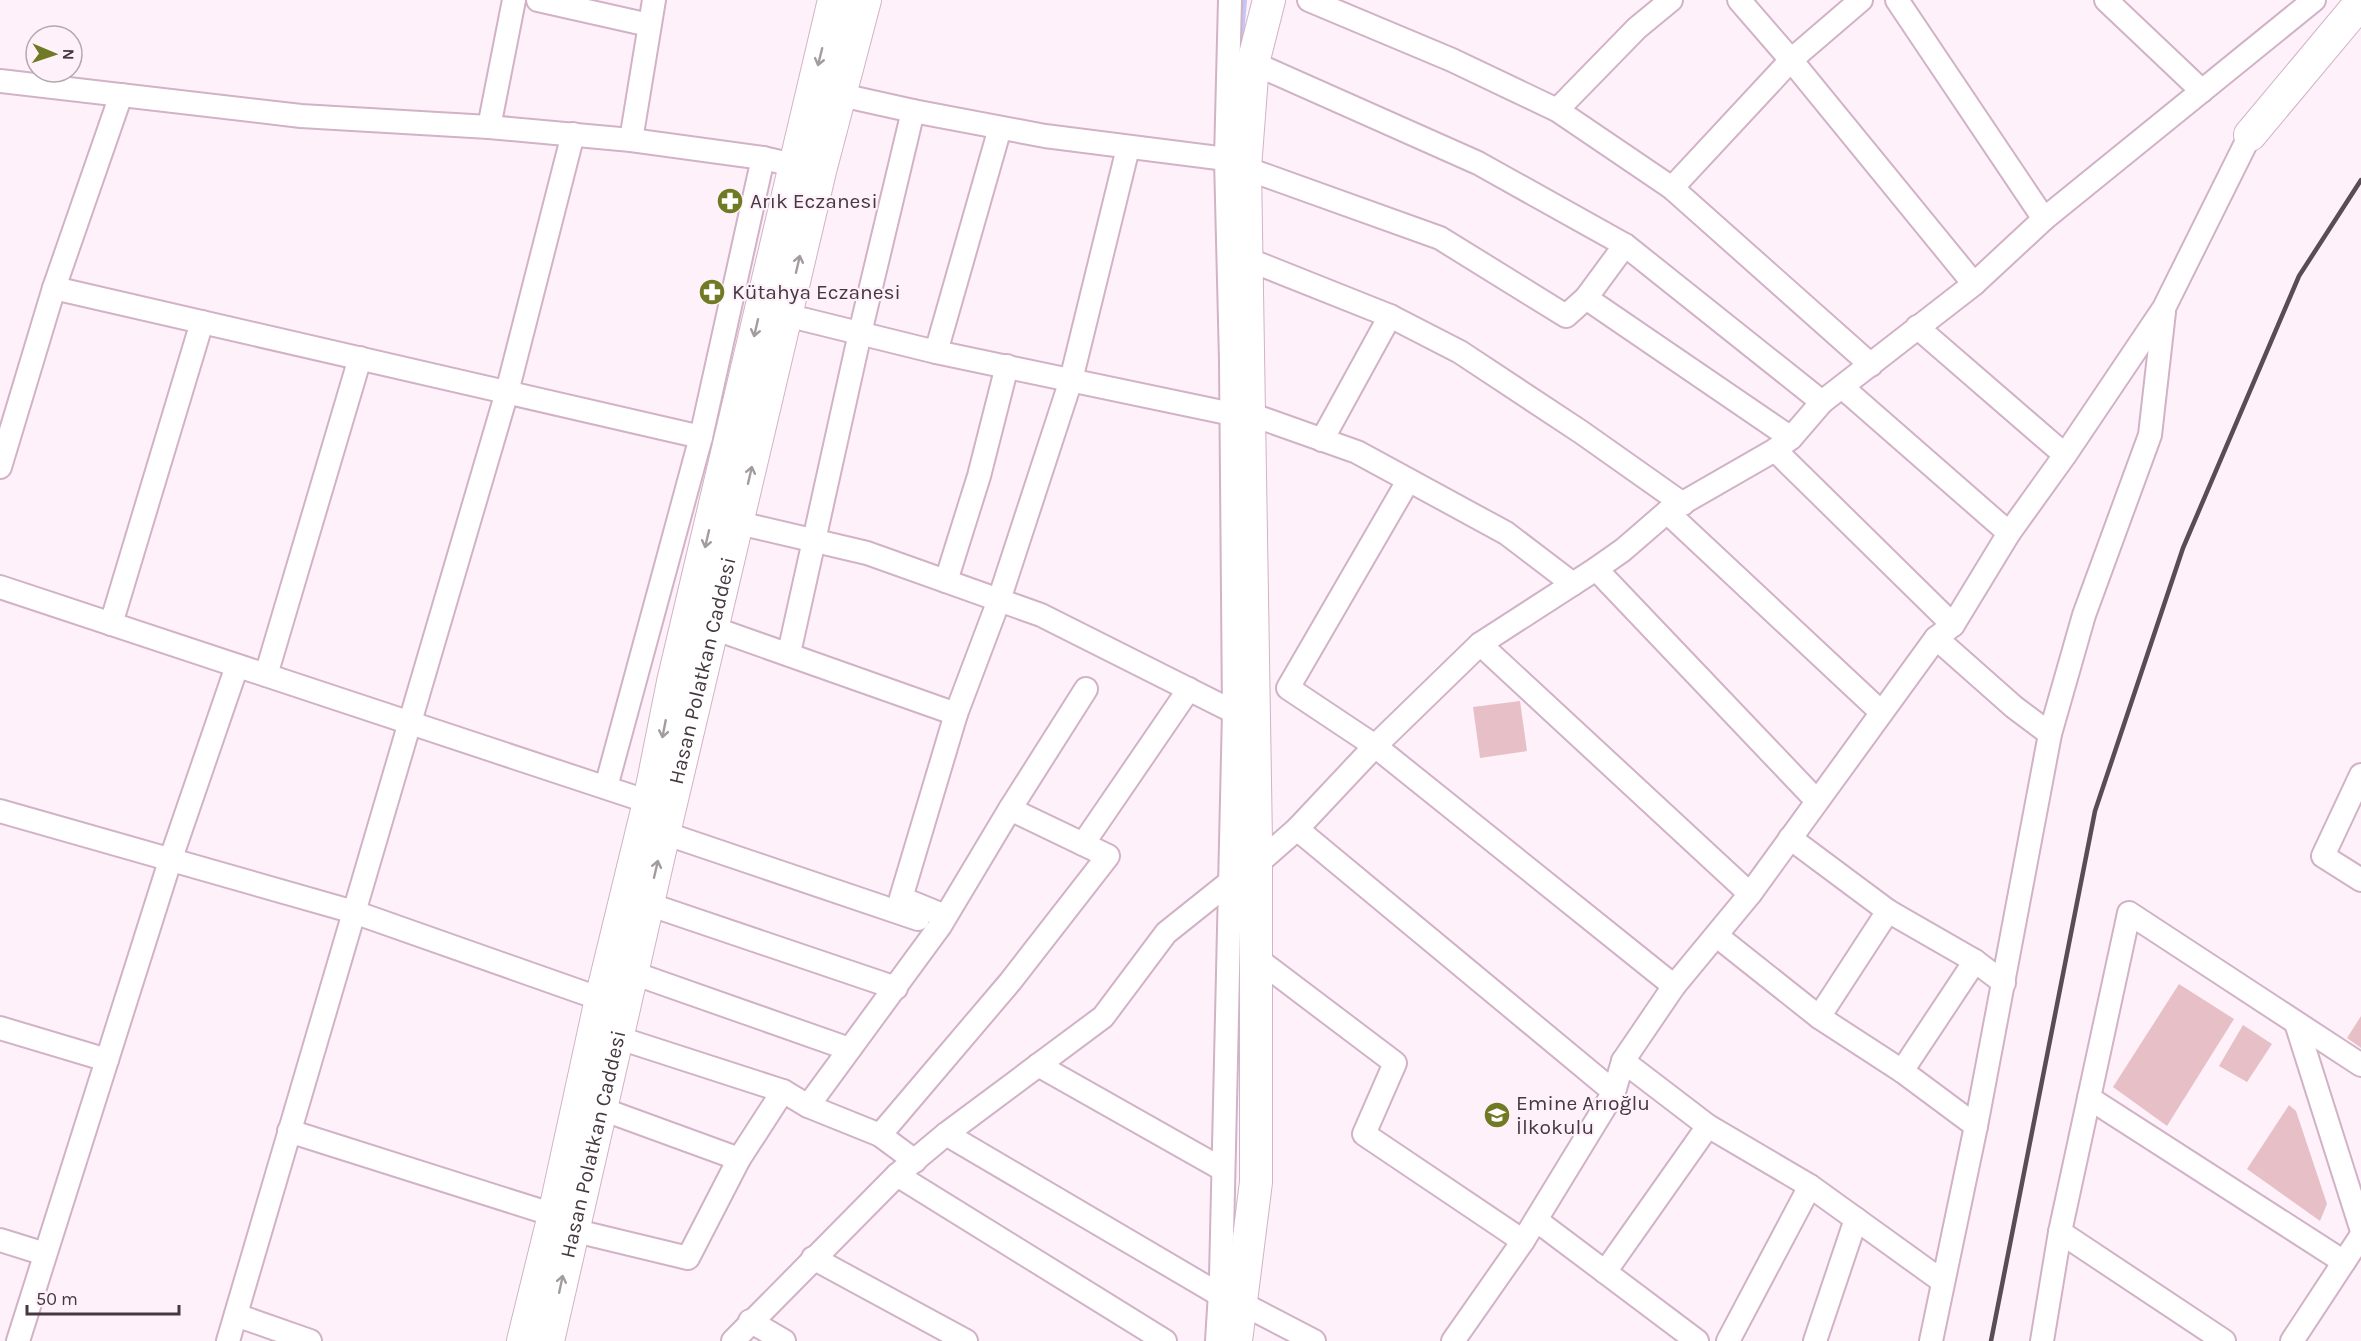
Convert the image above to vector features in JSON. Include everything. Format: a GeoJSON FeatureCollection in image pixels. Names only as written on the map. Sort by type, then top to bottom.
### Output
{"type":"FeatureCollection","features":[{"type":"Feature","properties":{"kind":"main road","name":"Hasan Polatkan Caddesi"},"geometry":{"type":"LineString","coordinates":[[523,1341],[602,1109],[616,1036],[633,973],[712,628],[739,523],[786,315],[834,0]]}},
{"type":"Feature","properties":{"kind":"main road","name":"Hasan Polatkan Caddesi"},"geometry":{"type":"LineString","coordinates":[[548,1341],[563,1222],[601,999],[649,802],[674,682],[807,168],[841,95],[865,0]]}},
{"type":"Feature","properties":{"kind":"main road"},"geometry":{"type":"LineString","coordinates":[[1236,1341],[1230,1299],[1256,1182],[1256,958],[1243,873],[1253,670],[1241,414],[1247,259],[1236,163],[1253,63],[1269,0]]}},
{"type":"Feature","properties":{"kind":"main road"},"geometry":{"type":"LineString","coordinates":[[2250,135],[2361,2]]}},
{"type":"Feature","properties":{"kind":"street"},"geometry":{"type":"LineString","coordinates":[[489,127],[514,0]]}},
{"type":"Feature","properties":{"kind":"street"},"geometry":{"type":"LineString","coordinates":[[538,0],[650,26]]}},
{"type":"Feature","properties":{"kind":"street"},"geometry":{"type":"LineString","coordinates":[[631,140],[654,0]]}},
{"type":"Feature","properties":{"kind":"street"},"geometry":{"type":"LineString","coordinates":[[1217,1341],[1230,1299],[1222,1168],[1243,873],[1234,712],[1241,414],[1230,0]]}},
{"type":"Feature","properties":{"kind":"street"},"geometry":{"type":"LineString","coordinates":[[1309,0],[1452,60],[1557,110],[1672,188],[1871,365]]}},
{"type":"Feature","properties":{"kind":"street"},"geometry":{"type":"LineString","coordinates":[[1557,110],[1637,28],[1671,0]]}},
{"type":"Feature","properties":{"kind":"street"},"geometry":{"type":"LineString","coordinates":[[1739,0],[1791,60],[1974,284]]}},
{"type":"Feature","properties":{"kind":"street"},"geometry":{"type":"LineString","coordinates":[[1672,188],[1791,60],[1861,0]]}},
{"type":"Feature","properties":{"kind":"street"},"geometry":{"type":"LineString","coordinates":[[1897,0],[2044,219]]}},
{"type":"Feature","properties":{"kind":"street"},"geometry":{"type":"LineString","coordinates":[[2106,0],[2202,91]]}},
{"type":"Feature","properties":{"kind":"street"},"geometry":{"type":"LineString","coordinates":[[733,1341],[813,1258],[906,1168],[946,1134],[1103,1017],[1166,933],[1297,829],[1375,746],[1480,644],[1596,569],[1675,508],[1783,444],[1822,402],[1974,284],[2044,219],[2314,0]]}},
{"type":"Feature","properties":{"kind":"street"},"geometry":{"type":"LineString","coordinates":[[1253,63],[1478,163],[1625,244],[1822,402]]}},
{"type":"Feature","properties":{"kind":"street"},"geometry":{"type":"LineString","coordinates":[[0,81],[301,116],[489,127],[631,140],[763,158],[807,168]]}},
{"type":"Feature","properties":{"kind":"street"},"geometry":{"type":"LineString","coordinates":[[0,467],[54,288],[122,95]]}},
{"type":"Feature","properties":{"kind":"street"},"geometry":{"type":"LineString","coordinates":[[841,95],[1000,128],[1236,163],[1440,238],[1566,316],[1586,298],[1625,244]]}},
{"type":"Feature","properties":{"kind":"street"},"geometry":{"type":"LineString","coordinates":[[789,653],[860,333],[913,111]]}},
{"type":"Feature","properties":{"kind":"street"},"geometry":{"type":"LineString","coordinates":[[936,352],[1000,128]]}},
{"type":"Feature","properties":{"kind":"street"},"geometry":{"type":"LineString","coordinates":[[228,1341],[507,392],[573,134]]}},
{"type":"Feature","properties":{"kind":"street"},"geometry":{"type":"LineString","coordinates":[[1453,1341],[1523,1241],[1614,1092],[1623,1061],[1674,986],[1750,894],[1881,712],[1945,631],[2009,533],[2066,455],[2164,308],[2250,135]]}},
{"type":"Feature","properties":{"kind":"street"},"geometry":{"type":"LineString","coordinates":[[942,921],[901,898],[956,714],[999,600],[1071,380],[1128,148]]}},
{"type":"Feature","properties":{"kind":"street"},"geometry":{"type":"LineString","coordinates":[[606,787],[701,437],[763,158]]}},
{"type":"Feature","properties":{"kind":"street"},"geometry":{"type":"LineString","coordinates":[[1247,259],[1390,315],[1460,352],[1581,432],[1675,508],[1881,712]]}},
{"type":"Feature","properties":{"kind":"street"},"geometry":{"type":"LineString","coordinates":[[54,288],[701,437]]}},
{"type":"Feature","properties":{"kind":"street"},"geometry":{"type":"LineString","coordinates":[[1586,298],[1783,444],[2014,707],[2050,734]]}},
{"type":"Feature","properties":{"kind":"street"},"geometry":{"type":"LineString","coordinates":[[1932,1341],[1942,1281],[1976,1126],[2004,982],[2050,734],[2084,615],[2150,435],[2164,308]]}},
{"type":"Feature","properties":{"kind":"street"},"geometry":{"type":"LineString","coordinates":[[786,315],[936,352],[1241,414],[1322,440],[1357,453],[1506,533],[1573,584]]}},
{"type":"Feature","properties":{"kind":"street"},"geometry":{"type":"LineString","coordinates":[[1322,440],[1390,315]]}},
{"type":"Feature","properties":{"kind":"street"},"geometry":{"type":"LineString","coordinates":[[111,624],[202,322]]}},
{"type":"Feature","properties":{"kind":"street"},"geometry":{"type":"LineString","coordinates":[[1917,327],[2066,455]]}},
{"type":"Feature","properties":{"kind":"street"},"geometry":{"type":"LineString","coordinates":[[266,675],[360,358]]}},
{"type":"Feature","properties":{"kind":"street"},"geometry":{"type":"LineString","coordinates":[[946,581],[980,476],[1007,366]]}},
{"type":"Feature","properties":{"kind":"street"},"geometry":{"type":"LineString","coordinates":[[1842,387],[2009,533]]}},
{"type":"Feature","properties":{"kind":"street"},"geometry":{"type":"LineString","coordinates":[[1288,688],[1408,481]]}},
{"type":"Feature","properties":{"kind":"street"},"geometry":{"type":"LineString","coordinates":[[739,523],[867,553],[1041,615],[1234,712]]}},
{"type":"Feature","properties":{"kind":"street"},"geometry":{"type":"LineString","coordinates":[[1596,569],[1817,801]]}},
{"type":"Feature","properties":{"kind":"street"},"geometry":{"type":"LineString","coordinates":[[0,587],[649,802]]}},
{"type":"Feature","properties":{"kind":"street"},"geometry":{"type":"LineString","coordinates":[[712,628],[789,653],[956,714]]}},
{"type":"Feature","properties":{"kind":"street"},"geometry":{"type":"LineString","coordinates":[[1480,644],[1750,894]]}},
{"type":"Feature","properties":{"kind":"street"},"geometry":{"type":"LineString","coordinates":[[18,1341],[170,861],[237,666]]}},
{"type":"Feature","properties":{"kind":"street"},"geometry":{"type":"LineString","coordinates":[[1253,670],[1288,688],[1375,746],[1674,986]]}},
{"type":"Feature","properties":{"kind":"street"},"geometry":{"type":"LineString","coordinates":[[808,1106],[896,988],[942,921],[1086,689]]}},
{"type":"Feature","properties":{"kind":"street"},"geometry":{"type":"LineString","coordinates":[[1083,844],[1189,689]]}},
{"type":"Feature","properties":{"kind":"street"},"geometry":{"type":"LineString","coordinates":[[2361,775],[2323,856],[2361,880]]}},
{"type":"Feature","properties":{"kind":"street"},"geometry":{"type":"LineString","coordinates":[[880,1135],[1011,982],[1108,856],[1010,809]]}},
{"type":"Feature","properties":{"kind":"street"},"geometry":{"type":"LineString","coordinates":[[0,811],[354,912],[601,999]]}},
{"type":"Feature","properties":{"kind":"street"},"geometry":{"type":"LineString","coordinates":[[1297,829],[1614,1092]]}},
{"type":"Feature","properties":{"kind":"street"},"geometry":{"type":"LineString","coordinates":[[664,833],[942,921]]}},
{"type":"Feature","properties":{"kind":"street"},"geometry":{"type":"LineString","coordinates":[[1790,838],[1888,911],[1976,961],[2004,982]]}},
{"type":"Feature","properties":{"kind":"street"},"geometry":{"type":"LineString","coordinates":[[648,904],[896,988]]}},
{"type":"Feature","properties":{"kind":"street"},"geometry":{"type":"LineString","coordinates":[[1819,1017],[1888,911]]}},
{"type":"Feature","properties":{"kind":"street"},"geometry":{"type":"LineString","coordinates":[[2042,1341],[2060,1232],[2128,914],[2361,1065]]}},
{"type":"Feature","properties":{"kind":"street"},"geometry":{"type":"LineString","coordinates":[[1717,936],[1819,1017],[1902,1071],[1976,1126]]}},
{"type":"Feature","properties":{"kind":"street"},"geometry":{"type":"LineString","coordinates":[[1256,958],[1395,1063],[1364,1134],[1523,1241]]}},
{"type":"Feature","properties":{"kind":"street"},"geometry":{"type":"LineString","coordinates":[[1902,1071],[1976,961]]}},
{"type":"Feature","properties":{"kind":"street"},"geometry":{"type":"LineString","coordinates":[[633,973],[849,1049]]}},
{"type":"Feature","properties":{"kind":"street"},"geometry":{"type":"LineString","coordinates":[[2296,1023],[2361,1228]]}},
{"type":"Feature","properties":{"kind":"street"},"geometry":{"type":"LineString","coordinates":[[0,1028],[107,1060]]}},
{"type":"Feature","properties":{"kind":"street"},"geometry":{"type":"LineString","coordinates":[[616,1036],[783,1091],[808,1106],[880,1135],[906,1168],[1165,1341]]}},
{"type":"Feature","properties":{"kind":"street"},"geometry":{"type":"LineString","coordinates":[[1623,1061],[1708,1126],[1810,1186],[1942,1281]]}},
{"type":"Feature","properties":{"kind":"street"},"geometry":{"type":"LineString","coordinates":[[1038,1065],[1222,1168]]}},
{"type":"Feature","properties":{"kind":"street"},"geometry":{"type":"LineString","coordinates":[[289,1131],[563,1222],[688,1258],[739,1159],[783,1091]]}},
{"type":"Feature","properties":{"kind":"street"},"geometry":{"type":"LineString","coordinates":[[2089,1098],[2344,1262]]}},
{"type":"Feature","properties":{"kind":"street"},"geometry":{"type":"LineString","coordinates":[[602,1109],[739,1159]]}},
{"type":"Feature","properties":{"kind":"street"},"geometry":{"type":"LineString","coordinates":[[1605,1272],[1708,1126]]}},
{"type":"Feature","properties":{"kind":"street"},"geometry":{"type":"LineString","coordinates":[[946,1134],[1230,1299],[1314,1341]]}},
{"type":"Feature","properties":{"kind":"street"},"geometry":{"type":"LineString","coordinates":[[1728,1341],[1810,1186]]}},
{"type":"Feature","properties":{"kind":"street"},"geometry":{"type":"LineString","coordinates":[[1815,1341],[1856,1219]]}},
{"type":"Feature","properties":{"kind":"street"},"geometry":{"type":"LineString","coordinates":[[1536,1220],[1697,1341]]}},
{"type":"Feature","properties":{"kind":"street"},"geometry":{"type":"LineString","coordinates":[[2060,1232],[2224,1341]]}},
{"type":"Feature","properties":{"kind":"street"},"geometry":{"type":"LineString","coordinates":[[2292,1341],[2361,1236]]}},
{"type":"Feature","properties":{"kind":"street"},"geometry":{"type":"LineString","coordinates":[[0,1240],[45,1254]]}},
{"type":"Feature","properties":{"kind":"street"},"geometry":{"type":"LineString","coordinates":[[813,1258],[966,1341]]}},
{"type":"Feature","properties":{"kind":"street"},"geometry":{"type":"LineString","coordinates":[[236,1315],[310,1341]]}},
{"type":"Feature","properties":{"kind":"street"},"geometry":{"type":"LineString","coordinates":[[750,1321],[784,1341]]}},
{"type":"Feature","properties":{"kind":"building"},"geometry":{"type":"Polygon","coordinates":[[[1520,701],[1527,751],[1480,758],[1473,707],[1520,701]]]}},
{"type":"Feature","properties":{"kind":"building"},"geometry":{"type":"Polygon","coordinates":[[[2179,984],[2234,1019],[2167,1126],[2113,1087],[2179,984]]]}},
{"type":"Feature","properties":{"kind":"building"},"geometry":{"type":"Polygon","coordinates":[[[2361,1016],[2361,1048],[2347,1038],[2361,1016]]]}},
{"type":"Feature","properties":{"kind":"building"},"geometry":{"type":"Polygon","coordinates":[[[2243,1025],[2272,1044],[2247,1082],[2219,1066],[2243,1025]]]}},
{"type":"Feature","properties":{"kind":"building"},"geometry":{"type":"Polygon","coordinates":[[[2289,1105],[2296,1111],[2327,1204],[2320,1221],[2247,1169],[2289,1105]]]}},
{"type":"Feature","properties":{"kind":"waterway"},"geometry":{"type":"LineString","coordinates":[[1240,48],[1244,0]]}},
{"type":"Feature","properties":{"kind":"railway"},"geometry":{"type":"LineString","coordinates":[[1991,1341],[2095,811],[2183,548],[2299,276],[2361,180]]}},
{"type":"Feature","properties":{"kind":"place","name":"Arık Eczanesi"},"geometry":{"type":"Point","coordinates":[730,201]}},
{"type":"Feature","properties":{"kind":"place","name":"Kütahya Eczanesi"},"geometry":{"type":"Point","coordinates":[712,292]}},
{"type":"Feature","properties":{"kind":"place","name":"Emine Arıoğlu İlkokulu"},"geometry":{"type":"Point","coordinates":[1497,1115]}}]}
